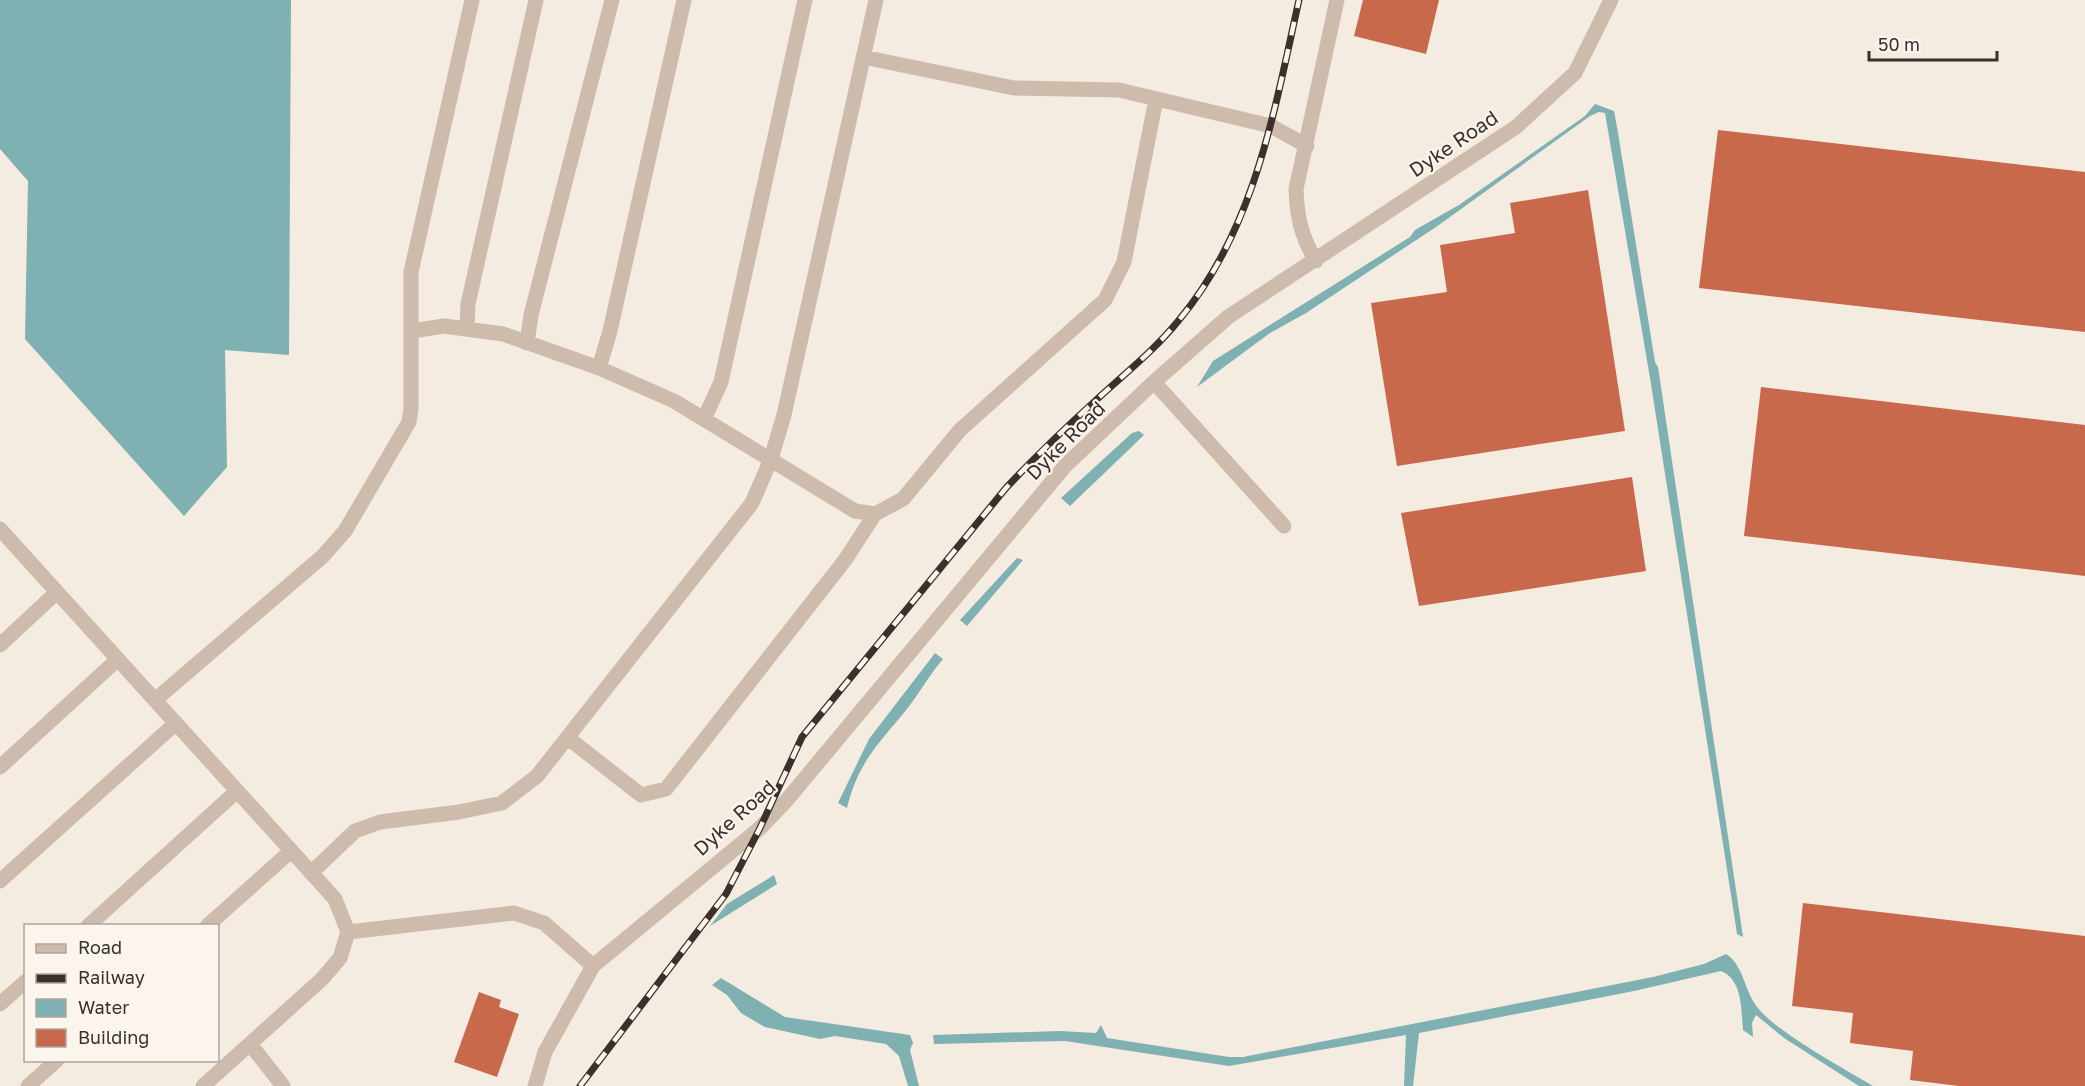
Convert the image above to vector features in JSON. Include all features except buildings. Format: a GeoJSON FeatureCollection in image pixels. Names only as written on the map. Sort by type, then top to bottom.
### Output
{"type":"FeatureCollection","features":[{"type":"Feature","properties":{"kind":"street"},"geometry":{"type":"LineString","coordinates":[[155,700],[317,561],[345,531],[409,422],[411,272],[472,0]]}},
{"type":"Feature","properties":{"kind":"street"},"geometry":{"type":"LineString","coordinates":[[467,329],[468,304],[536,0]]}},
{"type":"Feature","properties":{"kind":"street"},"geometry":{"type":"LineString","coordinates":[[527,342],[531,315],[612,0]]}},
{"type":"Feature","properties":{"kind":"street"},"geometry":{"type":"LineString","coordinates":[[599,368],[684,0]]}},
{"type":"Feature","properties":{"kind":"street"},"geometry":{"type":"LineString","coordinates":[[704,419],[721,382],[805,0]]}},
{"type":"Feature","properties":{"kind":"street"},"geometry":{"type":"LineString","coordinates":[[310,873],[355,831],[380,822],[502,803],[537,776],[752,503],[771,459],[784,415],[876,0]]}},
{"type":"Feature","properties":{"kind":"street"},"geometry":{"type":"LineString","coordinates":[[1316,261],[1303,241],[1297,218],[1296,189],[1337,0]]}},
{"type":"Feature","properties":{"kind":"street","name":"Dyke Road"},"geometry":{"type":"LineString","coordinates":[[593,966],[760,828],[786,801],[1065,466],[1154,382],[1228,317],[1516,127],[1575,73],[1611,0]]}},
{"type":"Feature","properties":{"kind":"street"},"geometry":{"type":"LineString","coordinates":[[863,57],[1014,88],[1119,90],[1271,126],[1307,146]]}},
{"type":"Feature","properties":{"kind":"street"},"geometry":{"type":"LineString","coordinates":[[568,738],[641,795],[666,789],[845,560],[875,514],[903,499],[960,430],[1105,300],[1124,262],[1156,99]]}},
{"type":"Feature","properties":{"kind":"street"},"geometry":{"type":"LineString","coordinates":[[412,332],[444,326],[503,334],[599,368],[674,401],[855,511],[875,514]]}},
{"type":"Feature","properties":{"kind":"street"},"geometry":{"type":"LineString","coordinates":[[1154,382],[1284,526]]}},
{"type":"Feature","properties":{"kind":"street"},"geometry":{"type":"LineString","coordinates":[[0,529],[334,899],[348,932],[340,958],[322,979],[203,1086]]}},
{"type":"Feature","properties":{"kind":"street"},"geometry":{"type":"LineString","coordinates":[[0,645],[57,592]]}},
{"type":"Feature","properties":{"kind":"street"},"geometry":{"type":"LineString","coordinates":[[0,767],[118,659]]}},
{"type":"Feature","properties":{"kind":"street"},"geometry":{"type":"LineString","coordinates":[[0,881],[176,723]]}},
{"type":"Feature","properties":{"kind":"street"},"geometry":{"type":"LineString","coordinates":[[89,924],[237,791]]}},
{"type":"Feature","properties":{"kind":"street"},"geometry":{"type":"LineString","coordinates":[[209,924],[291,851]]}},
{"type":"Feature","properties":{"kind":"street"},"geometry":{"type":"LineString","coordinates":[[348,932],[514,913],[544,923],[593,966],[545,1052],[535,1086]]}},
{"type":"Feature","properties":{"kind":"street"},"geometry":{"type":"LineString","coordinates":[[0,1004],[24,983]]}},
{"type":"Feature","properties":{"kind":"street"},"geometry":{"type":"LineString","coordinates":[[250,1044],[283,1086]]}},
{"type":"Feature","properties":{"kind":"street"},"geometry":{"type":"LineString","coordinates":[[28,1086],[55,1062]]}},
{"type":"Feature","properties":{"kind":"water"},"geometry":{"type":"Polygon","coordinates":[[[0,0],[291,0],[289,355],[225,350],[227,467],[184,516],[25,339],[28,181],[0,149],[0,0]]]}},
{"type":"Feature","properties":{"kind":"water"},"geometry":{"type":"Polygon","coordinates":[[[1595,104],[1614,111],[1617,127],[1655,362],[1658,367],[1743,937],[1737,934],[1650,378],[1605,113],[1599,112],[1590,116],[1436,227],[1306,313],[1270,333],[1197,387],[1213,361],[1410,237],[1415,230],[1459,205],[1585,116],[1595,104]]]}},
{"type":"Feature","properties":{"kind":"water"},"geometry":{"type":"Polygon","coordinates":[[[1139,431],[1144,435],[1070,506],[1061,498],[1132,433],[1139,431]]]}},
{"type":"Feature","properties":{"kind":"water"},"geometry":{"type":"Polygon","coordinates":[[[1017,558],[1023,560],[967,626],[960,620],[1017,558]]]}},
{"type":"Feature","properties":{"kind":"water"},"geometry":{"type":"Polygon","coordinates":[[[935,653],[943,659],[872,752],[858,776],[847,808],[838,803],[869,739],[935,653]]]}},
{"type":"Feature","properties":{"kind":"water"},"geometry":{"type":"Polygon","coordinates":[[[774,875],[777,884],[710,926],[727,904],[774,875]]]}},
{"type":"Feature","properties":{"kind":"water"},"geometry":{"type":"Polygon","coordinates":[[[1726,954],[1737,965],[1753,1002],[1767,1018],[1812,1050],[1873,1086],[1859,1086],[1784,1038],[1756,1015],[1752,1023],[1753,1037],[1743,1030],[1740,996],[1733,981],[1721,971],[1634,991],[1419,1033],[1413,1086],[1404,1086],[1406,1035],[1229,1066],[1065,1041],[934,1044],[933,1035],[1060,1031],[1096,1033],[1101,1025],[1107,1038],[1229,1057],[1243,1057],[1653,977],[1704,964],[1726,954]]]}},
{"type":"Feature","properties":{"kind":"water"},"geometry":{"type":"Polygon","coordinates":[[[721,978],[785,1017],[910,1035],[913,1043],[910,1050],[919,1086],[908,1086],[899,1056],[886,1044],[835,1036],[820,1039],[765,1027],[741,1013],[727,995],[712,985],[721,978]]]}},
{"type":"Feature","properties":{"kind":"railway"},"geometry":{"type":"LineString","coordinates":[[580,1086],[726,894],[760,828],[802,737],[1006,488],[1159,342],[1205,285],[1244,208],[1258,168],[1299,0]]}}]}
